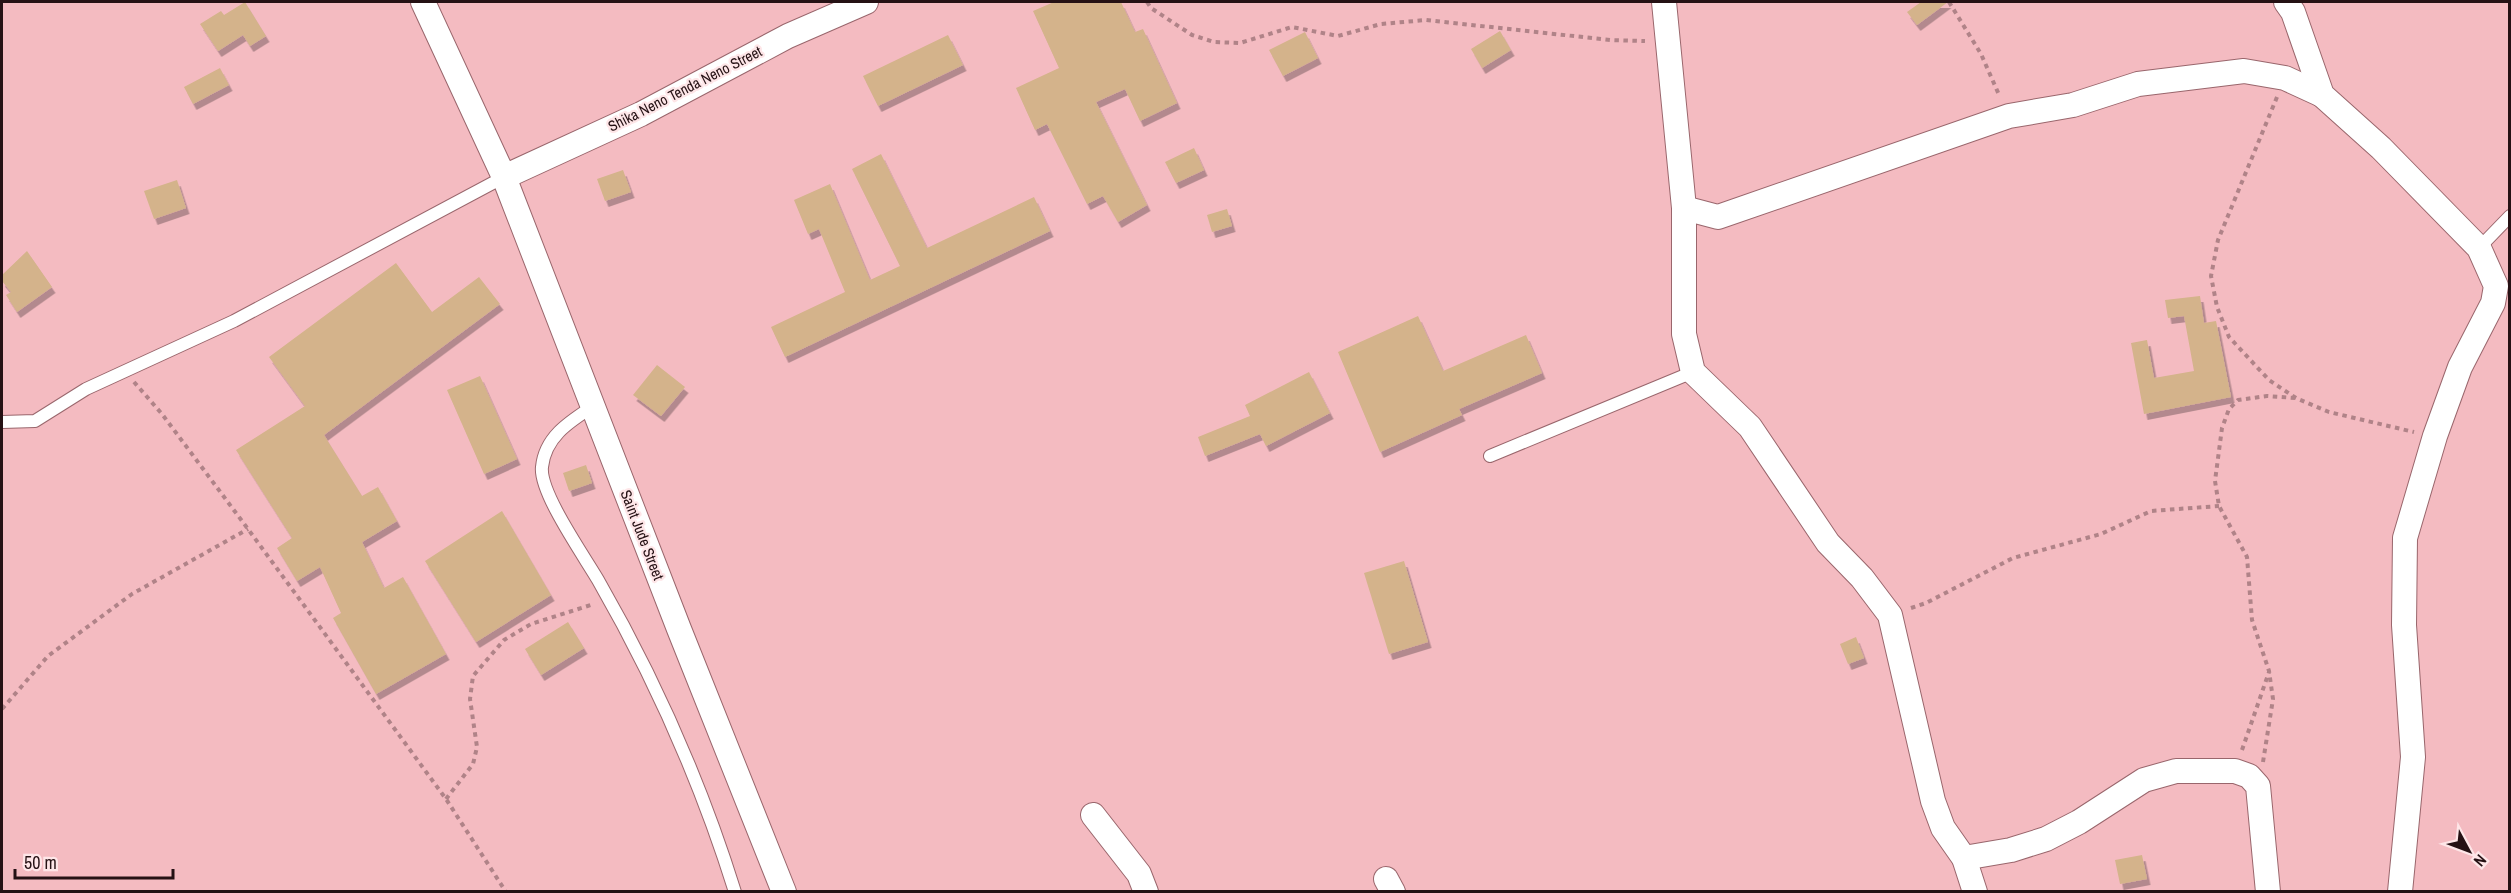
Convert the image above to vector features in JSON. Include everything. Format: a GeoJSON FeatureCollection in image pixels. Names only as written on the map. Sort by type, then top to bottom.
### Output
{"type":"FeatureCollection","features":[{"type":"Feature","properties":{"kind":"street","name":"Saint Jude Street"},"geometry":{"type":"LineString","coordinates":[[423,2],[504,177],[592,407],[784,891]]}},
{"type":"Feature","properties":{"kind":"street","name":"Shika Neno Tenda Neno Street"},"geometry":{"type":"LineString","coordinates":[[504,177],[641,114],[788,36],[866,2]]}},
{"type":"Feature","properties":{"kind":"street"},"geometry":{"type":"LineString","coordinates":[[1664,2],[1684,208],[1684,334],[1693,372],[1749,427],[1828,543],[1862,578],[1890,615],[1933,801],[1943,828],[1964,858],[1975,891]]}},
{"type":"Feature","properties":{"kind":"street"},"geometry":{"type":"LineString","coordinates":[[2286,2],[2293,12],[2322,95]]}},
{"type":"Feature","properties":{"kind":"street"},"geometry":{"type":"LineString","coordinates":[[1684,208],[1718,217],[2009,116],[2073,105],[2138,84],[2244,71],[2285,78],[2322,95],[2381,148],[2479,248],[2496,286],[2493,303],[2460,367],[2435,436],[2405,538],[2404,625],[2413,757],[2400,891]]}},
{"type":"Feature","properties":{"kind":"street"},"geometry":{"type":"LineString","coordinates":[[1964,858],[2011,850],[2046,839],[2079,822],[2144,780],[2176,771],[2235,771],[2249,776],[2258,786],[2268,891]]}},
{"type":"Feature","properties":{"kind":"street"},"geometry":{"type":"LineString","coordinates":[[1094,815],[1139,874],[1146,891]]}},
{"type":"Feature","properties":{"kind":"lane"},"geometry":{"type":"LineString","coordinates":[[2,422],[35,421],[86,389],[234,321],[504,177]]}},
{"type":"Feature","properties":{"kind":"lane"},"geometry":{"type":"LineString","coordinates":[[2479,248],[2510,216]]}},
{"type":"Feature","properties":{"kind":"lane"},"geometry":{"type":"LineString","coordinates":[[1490,456],[1693,372]]}},
{"type":"Feature","properties":{"kind":"lane"},"geometry":{"type":"LineString","coordinates":[[592,407],[560,428],[549,446],[542,468],[547,494],[609,600],[665,706],[721,846],[735,891]]}},
{"type":"Feature","properties":{"kind":"path"},"geometry":{"type":"LineString","coordinates":[[1147,2],[1151,8],[1192,36],[1214,42],[1240,43],[1292,27],[1338,36],[1381,24],[1426,20],[1610,40],[1667,41]]}},
{"type":"Feature","properties":{"kind":"path"},"geometry":{"type":"LineString","coordinates":[[1949,2],[1981,54],[2009,116]]}},
{"type":"Feature","properties":{"kind":"path"},"geometry":{"type":"LineString","coordinates":[[2285,78],[2218,240],[2211,276],[2217,307],[2229,337],[2269,380],[2296,398],[2329,412],[2435,436]]}},
{"type":"Feature","properties":{"kind":"path"},"geometry":{"type":"LineString","coordinates":[[126,372],[162,414],[446,799],[506,891]]}},
{"type":"Feature","properties":{"kind":"path"},"geometry":{"type":"LineString","coordinates":[[2258,786],[2273,699],[2269,671],[2252,620],[2247,557],[2219,506],[2215,482],[2222,428],[2229,409],[2238,400],[2267,396],[2296,398]]}},
{"type":"Feature","properties":{"kind":"path"},"geometry":{"type":"LineString","coordinates":[[1890,615],[1926,603],[2013,558],[2101,534],[2151,511],[2219,506]]}},
{"type":"Feature","properties":{"kind":"path"},"geometry":{"type":"LineString","coordinates":[[2,709],[48,656],[132,594],[248,529]]}},
{"type":"Feature","properties":{"kind":"path"},"geometry":{"type":"LineString","coordinates":[[446,799],[473,765],[477,747],[470,699],[473,676],[504,640],[531,624],[566,611],[609,600]]}},
{"type":"Feature","properties":{"kind":"path"},"geometry":{"type":"LineString","coordinates":[[2235,771],[2269,671]]}},
{"type":"Feature","properties":{"kind":"building"},"geometry":{"type":"Polygon","coordinates":[[[245,2],[266,36],[250,46],[243,35],[218,51],[200,24],[221,11],[224,15],[245,2]]]}},
{"type":"Feature","properties":{"kind":"building"},"geometry":{"type":"Polygon","coordinates":[[[1054,2],[1121,2],[1135,32],[1143,29],[1177,103],[1140,121],[1125,89],[1096,102],[1147,205],[1118,222],[1103,196],[1087,204],[1047,124],[1035,130],[1016,88],[1059,68],[1033,11],[1054,2]]]}},
{"type":"Feature","properties":{"kind":"building"},"geometry":{"type":"Polygon","coordinates":[[[1921,2],[1948,2],[1917,25],[1907,12],[1921,2]]]}},
{"type":"Feature","properties":{"kind":"building"},"geometry":{"type":"Polygon","coordinates":[[[1500,31],[1511,50],[1482,68],[1471,49],[1500,31]]]}},
{"type":"Feature","properties":{"kind":"building"},"geometry":{"type":"Polygon","coordinates":[[[1305,32],[1318,58],[1283,76],[1269,50],[1305,32]]]}},
{"type":"Feature","properties":{"kind":"building"},"geometry":{"type":"Polygon","coordinates":[[[948,35],[963,65],[878,106],[863,76],[948,35]]]}},
{"type":"Feature","properties":{"kind":"building"},"geometry":{"type":"Polygon","coordinates":[[[220,68],[229,85],[193,104],[184,87],[220,68]]]}},
{"type":"Feature","properties":{"kind":"building"},"geometry":{"type":"Polygon","coordinates":[[[1194,148],[1204,170],[1176,183],[1165,162],[1194,148]]]}},
{"type":"Feature","properties":{"kind":"building"},"geometry":{"type":"Polygon","coordinates":[[[881,154],[927,248],[1034,197],[1050,231],[785,357],[771,327],[845,292],[819,229],[808,234],[794,200],[830,184],[870,280],[900,266],[852,169],[881,154]]]}},
{"type":"Feature","properties":{"kind":"building"},"geometry":{"type":"Polygon","coordinates":[[[623,170],[631,192],[605,201],[597,179],[623,170]]]}},
{"type":"Feature","properties":{"kind":"building"},"geometry":{"type":"Polygon","coordinates":[[[177,180],[186,208],[154,219],[144,191],[177,180]]]}},
{"type":"Feature","properties":{"kind":"building"},"geometry":{"type":"Polygon","coordinates":[[[1227,209],[1232,226],[1212,232],[1207,215],[1227,209]]]}},
{"type":"Feature","properties":{"kind":"building"},"geometry":{"type":"Polygon","coordinates":[[[27,251],[52,287],[17,312],[6,295],[11,292],[2,281],[2,275],[27,251]]]}},
{"type":"Feature","properties":{"kind":"building"},"geometry":{"type":"Polygon","coordinates":[[[396,263],[432,312],[479,277],[500,304],[324,435],[362,496],[378,487],[397,521],[362,542],[384,588],[403,577],[446,654],[376,694],[333,618],[341,613],[320,567],[297,581],[277,548],[292,538],[236,450],[305,406],[269,357],[396,263]]]}},
{"type":"Feature","properties":{"kind":"building"},"geometry":{"type":"Polygon","coordinates":[[[2200,296],[2204,323],[2216,321],[2231,397],[2144,414],[2131,343],[2147,340],[2154,378],[2194,371],[2184,316],[2168,318],[2165,300],[2200,296]]]}},
{"type":"Feature","properties":{"kind":"building"},"geometry":{"type":"Polygon","coordinates":[[[1418,316],[1443,371],[1526,335],[1542,373],[1459,409],[1462,415],[1380,452],[1338,352],[1418,316]]]}},
{"type":"Feature","properties":{"kind":"building"},"geometry":{"type":"Polygon","coordinates":[[[657,365],[685,387],[661,416],[633,395],[657,365]]]}},
{"type":"Feature","properties":{"kind":"building"},"geometry":{"type":"Polygon","coordinates":[[[1309,372],[1330,413],[1266,446],[1260,434],[1205,456],[1198,437],[1250,416],[1245,405],[1309,372]]]}},
{"type":"Feature","properties":{"kind":"building"},"geometry":{"type":"Polygon","coordinates":[[[480,376],[517,459],[484,474],[447,390],[480,376]]]}},
{"type":"Feature","properties":{"kind":"building"},"geometry":{"type":"Polygon","coordinates":[[[586,465],[592,483],[569,491],[563,473],[586,465]]]}},
{"type":"Feature","properties":{"kind":"building"},"geometry":{"type":"Polygon","coordinates":[[[502,511],[551,595],[476,642],[425,561],[502,511]]]}},
{"type":"Feature","properties":{"kind":"building"},"geometry":{"type":"Polygon","coordinates":[[[1404,561],[1428,642],[1389,654],[1364,573],[1404,561]]]}},
{"type":"Feature","properties":{"kind":"building"},"geometry":{"type":"Polygon","coordinates":[[[568,622],[584,648],[541,675],[525,649],[568,622]]]}},
{"type":"Feature","properties":{"kind":"building"},"geometry":{"type":"Polygon","coordinates":[[[1856,637],[1864,658],[1848,664],[1840,644],[1856,637]]]}},
{"type":"Feature","properties":{"kind":"building"},"geometry":{"type":"Polygon","coordinates":[[[2142,855],[2147,879],[2120,884],[2115,860],[2142,855]]]}}]}
